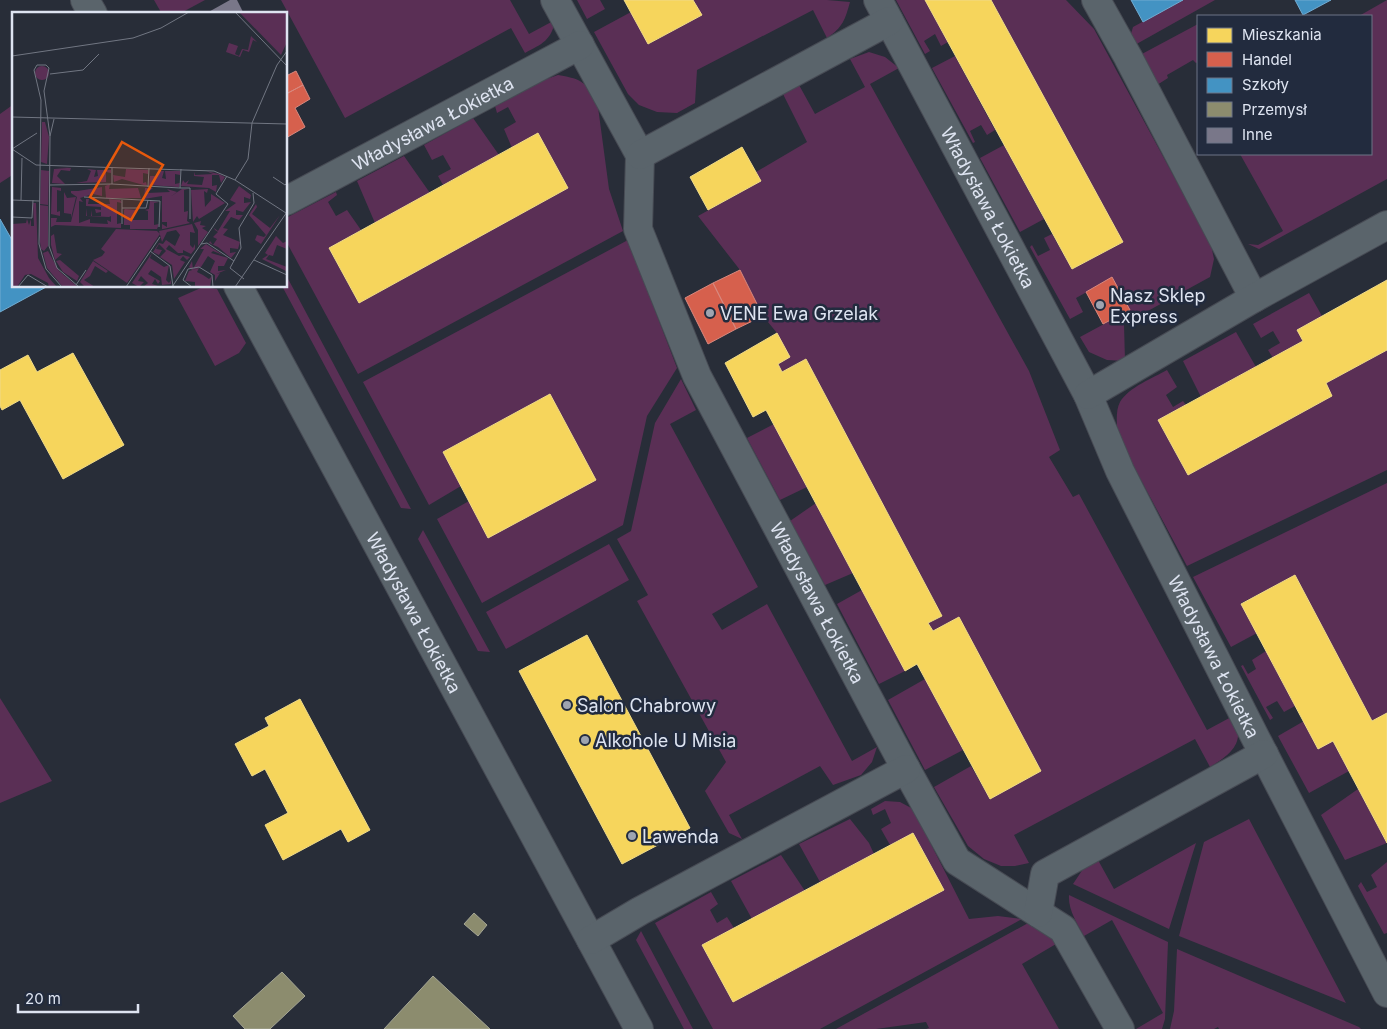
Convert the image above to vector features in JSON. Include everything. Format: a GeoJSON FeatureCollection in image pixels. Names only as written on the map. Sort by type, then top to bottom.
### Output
{"type":"FeatureCollection","features":[{"type":"Feature","properties":{"kind":"street"},"geometry":{"type":"LineString","coordinates":[[85,0],[92,12]]}},
{"type":"Feature","properties":{"kind":"street"},"geometry":{"type":"LineString","coordinates":[[555,0],[640,155]]}},
{"type":"Feature","properties":{"kind":"street"},"geometry":{"type":"LineString","coordinates":[[1096,0],[1128,57],[1254,298]]}},
{"type":"Feature","properties":{"kind":"street","name":"Władysława Łokietka"},"geometry":{"type":"LineString","coordinates":[[1120,1029],[1063,929],[957,861],[697,376],[638,228],[640,155],[884,10],[1088,395],[1120,471],[1387,993]]}},
{"type":"Feature","properties":{"kind":"street","name":"Władysława Łokietka"},"geometry":{"type":"LineString","coordinates":[[288,201],[580,45]]}},
{"type":"Feature","properties":{"kind":"street"},"geometry":{"type":"LineString","coordinates":[[1088,395],[1254,298],[1387,225]]}},
{"type":"Feature","properties":{"kind":"street","name":"Władysława Łokietka"},"geometry":{"type":"LineString","coordinates":[[239,288],[639,1029]]}},
{"type":"Feature","properties":{"kind":"street","name":"Władysława Łokietka"},"geometry":{"type":"LineString","coordinates":[[1038,913],[1045,874],[1264,754]]}},
{"type":"Feature","properties":{"kind":"street"},"geometry":{"type":"LineString","coordinates":[[591,940],[640,911],[906,769]]}},
{"type":"Feature","properties":{"kind":"shaded area"},"geometry":{"type":"Polygon","coordinates":[[[154,0],[205,0],[183,12],[161,12],[154,0]]]}},
{"type":"Feature","properties":{"kind":"shaded area"},"geometry":{"type":"Polygon","coordinates":[[[281,0],[510,0],[529,34],[555,20],[549,37],[525,53],[511,28],[345,118],[281,0]]]}},
{"type":"Feature","properties":{"kind":"shaded area"},"geometry":{"type":"Polygon","coordinates":[[[577,0],[600,0],[605,9],[587,19],[577,0]]]}},
{"type":"Feature","properties":{"kind":"shaded area"},"geometry":{"type":"Polygon","coordinates":[[[693,0],[827,0],[850,2],[843,23],[827,38],[813,10],[697,70],[695,103],[677,113],[657,112],[639,105],[628,94],[594,32],[631,12],[649,44],[701,15],[693,0]]]}},
{"type":"Feature","properties":{"kind":"shaded area"},"geometry":{"type":"Polygon","coordinates":[[[896,0],[925,0],[948,42],[941,46],[935,34],[924,41],[930,51],[925,54],[896,0]]]}},
{"type":"Feature","properties":{"kind":"shaded area"},"geometry":{"type":"Polygon","coordinates":[[[991,0],[1066,0],[1094,29],[1211,245],[1214,259],[1210,277],[1124,324],[1125,361],[1107,360],[1089,352],[1080,337],[1130,310],[1112,278],[1076,298],[1083,312],[1070,319],[1030,247],[1032,245],[1038,256],[1050,250],[1044,238],[1052,234],[1072,269],[1123,242],[991,0]]]}},
{"type":"Feature","properties":{"kind":"shaded area"},"geometry":{"type":"Polygon","coordinates":[[[1183,0],[1215,0],[1133,46],[1130,37],[1133,27],[1183,0]]]}},
{"type":"Feature","properties":{"kind":"shaded area"},"geometry":{"type":"Polygon","coordinates":[[[1387,0],[1387,179],[1259,249],[1248,244],[1258,245],[1283,231],[1241,155],[1372,155],[1372,15],[1361,15],[1387,0]]]}},
{"type":"Feature","properties":{"kind":"shaded area"},"geometry":{"type":"Polygon","coordinates":[[[1197,25],[1197,62],[1193,60],[1167,75],[1168,78],[1157,85],[1140,55],[1197,25]]]}},
{"type":"Feature","properties":{"kind":"shaded area"},"geometry":{"type":"Polygon","coordinates":[[[869,52],[885,57],[899,68],[870,84],[1029,371],[1060,450],[1049,457],[1073,497],[1079,494],[1207,730],[1233,716],[1238,729],[1236,743],[1230,753],[1210,767],[1195,739],[1014,835],[1029,863],[1015,866],[1001,866],[984,859],[968,846],[934,787],[971,766],[990,799],[1041,771],[959,618],[933,631],[928,623],[942,616],[806,359],[782,372],[778,364],[777,333],[763,316],[740,270],[698,216],[761,181],[756,172],[807,142],[783,94],[799,85],[815,114],[865,87],[850,59],[869,52]]]}},
{"type":"Feature","properties":{"kind":"shaded area"},"geometry":{"type":"Polygon","coordinates":[[[955,56],[995,130],[987,135],[981,125],[970,131],[975,142],[973,143],[932,68],[955,56]]]}},
{"type":"Feature","properties":{"kind":"shaded area"},"geometry":{"type":"Polygon","coordinates":[[[558,75],[573,78],[588,87],[591,92],[598,107],[609,189],[623,231],[358,374],[288,245],[288,217],[336,192],[337,195],[328,202],[336,216],[347,210],[361,230],[329,249],[359,303],[568,188],[538,133],[512,148],[504,129],[516,122],[508,107],[497,113],[495,106],[544,80],[558,75]]]}},
{"type":"Feature","properties":{"kind":"shaded area"},"geometry":{"type":"Polygon","coordinates":[[[12,105],[12,175],[0,183],[0,114],[12,105]]]}},
{"type":"Feature","properties":{"kind":"shaded area"},"geometry":{"type":"Polygon","coordinates":[[[473,118],[499,155],[443,185],[438,176],[451,169],[443,155],[432,160],[424,145],[473,118]]]}},
{"type":"Feature","properties":{"kind":"shaded area"},"geometry":{"type":"Polygon","coordinates":[[[1004,145],[1044,219],[1020,232],[980,158],[1004,145]]]}},
{"type":"Feature","properties":{"kind":"shaded area"},"geometry":{"type":"Polygon","coordinates":[[[404,156],[430,193],[375,223],[357,181],[404,156]]]}},
{"type":"Feature","properties":{"kind":"shaded area"},"geometry":{"type":"Polygon","coordinates":[[[628,240],[677,368],[647,416],[623,525],[482,603],[437,519],[469,501],[550,394],[443,452],[461,486],[429,505],[363,382],[628,240]]]}},
{"type":"Feature","properties":{"kind":"shaded area"},"geometry":{"type":"Polygon","coordinates":[[[288,279],[411,509],[401,508],[283,288],[288,288],[288,279]]]}},
{"type":"Feature","properties":{"kind":"shaded area"},"geometry":{"type":"Polygon","coordinates":[[[201,288],[217,289],[246,343],[239,353],[215,366],[178,298],[201,288]]]}},
{"type":"Feature","properties":{"kind":"shaded area"},"geometry":{"type":"Polygon","coordinates":[[[1309,293],[1322,316],[1297,330],[1303,341],[1273,358],[1268,350],[1280,343],[1273,331],[1261,338],[1253,324],[1309,293]]]}},
{"type":"Feature","properties":{"kind":"shaded area"},"geometry":{"type":"Polygon","coordinates":[[[1236,332],[1256,367],[1201,397],[1183,361],[1236,332]]]}},
{"type":"Feature","properties":{"kind":"shaded area"},"geometry":{"type":"Polygon","coordinates":[[[1387,350],[1387,470],[1187,566],[1118,437],[1117,410],[1124,397],[1135,387],[1167,370],[1177,387],[1166,395],[1173,407],[1183,401],[1186,405],[1158,420],[1188,475],[1332,396],[1326,383],[1387,350]]]}},
{"type":"Feature","properties":{"kind":"shaded area"},"geometry":{"type":"Polygon","coordinates":[[[681,379],[696,410],[670,424],[758,587],[712,614],[722,630],[767,604],[852,761],[877,747],[872,762],[861,775],[833,785],[820,766],[729,815],[742,839],[729,833],[705,791],[726,762],[637,601],[648,595],[617,539],[631,531],[655,423],[681,379]]]}},
{"type":"Feature","properties":{"kind":"shaded area"},"geometry":{"type":"Polygon","coordinates":[[[774,424],[807,487],[780,500],[747,438],[774,424]]]}},
{"type":"Feature","properties":{"kind":"shaded area"},"geometry":{"type":"Polygon","coordinates":[[[1387,483],[1387,713],[1372,721],[1295,576],[1241,603],[1257,633],[1231,647],[1193,577],[1387,483]]]}},
{"type":"Feature","properties":{"kind":"shaded area"},"geometry":{"type":"Polygon","coordinates":[[[816,503],[853,573],[825,585],[790,521],[816,503]]]}},
{"type":"Feature","properties":{"kind":"shaded area"},"geometry":{"type":"Polygon","coordinates":[[[423,530],[490,652],[478,651],[418,539],[423,530]]]}},
{"type":"Feature","properties":{"kind":"shaded area"},"geometry":{"type":"Polygon","coordinates":[[[609,544],[629,580],[506,649],[486,612],[609,544]]]}},
{"type":"Feature","properties":{"kind":"shaded area"},"geometry":{"type":"Polygon","coordinates":[[[862,590],[905,671],[879,684],[837,604],[862,590]]]}},
{"type":"Feature","properties":{"kind":"shaded area"},"geometry":{"type":"Polygon","coordinates":[[[1266,651],[1295,706],[1284,712],[1277,701],[1266,707],[1273,718],[1270,720],[1241,666],[1243,665],[1248,674],[1256,669],[1252,660],[1266,651]]]}},
{"type":"Feature","properties":{"kind":"shaded area"},"geometry":{"type":"Polygon","coordinates":[[[925,679],[963,750],[925,770],[888,700],[925,679]]]}},
{"type":"Feature","properties":{"kind":"shaded area"},"geometry":{"type":"Polygon","coordinates":[[[0,698],[52,781],[0,803],[0,698]]]}},
{"type":"Feature","properties":{"kind":"shaded area"},"geometry":{"type":"Polygon","coordinates":[[[1304,721],[1333,741],[1349,771],[1309,793],[1278,736],[1304,721]]]}},
{"type":"Feature","properties":{"kind":"shaded area"},"geometry":{"type":"Polygon","coordinates":[[[1358,789],[1387,843],[1345,860],[1321,815],[1358,789]]]}},
{"type":"Feature","properties":{"kind":"shaded area"},"geometry":{"type":"Polygon","coordinates":[[[885,801],[900,802],[913,809],[969,919],[998,916],[1022,919],[820,1029],[713,1029],[655,923],[711,892],[718,904],[710,910],[717,923],[727,917],[734,928],[702,945],[733,1002],[943,890],[913,833],[890,845],[881,829],[891,823],[885,809],[873,815],[871,809],[885,801]]]}},
{"type":"Feature","properties":{"kind":"shaded area"},"geometry":{"type":"Polygon","coordinates":[[[850,819],[869,843],[874,854],[820,882],[799,844],[850,819]]]}},
{"type":"Feature","properties":{"kind":"shaded area"},"geometry":{"type":"Polygon","coordinates":[[[1249,819],[1346,1003],[1179,936],[1204,842],[1249,819]]]}},
{"type":"Feature","properties":{"kind":"shaded area"},"geometry":{"type":"Polygon","coordinates":[[[1196,843],[1169,929],[1073,884],[1083,869],[1098,860],[1114,889],[1196,843]]]}},
{"type":"Feature","properties":{"kind":"shaded area"},"geometry":{"type":"Polygon","coordinates":[[[781,855],[805,891],[752,919],[731,881],[781,855]]]}},
{"type":"Feature","properties":{"kind":"shaded area"},"geometry":{"type":"Polygon","coordinates":[[[1387,862],[1387,933],[1384,934],[1358,886],[1361,882],[1367,892],[1377,887],[1371,875],[1387,862]]]}},
{"type":"Feature","properties":{"kind":"shaded area"},"geometry":{"type":"Polygon","coordinates":[[[1069,895],[1168,942],[1165,1019],[1162,1029],[1136,1029],[1163,1013],[1112,920],[1084,936],[1071,911],[1069,895]]]}},
{"type":"Feature","properties":{"kind":"shaded area"},"geometry":{"type":"Polygon","coordinates":[[[1030,922],[1045,929],[1056,944],[1022,964],[1059,1029],[926,1029],[929,1028],[926,1022],[876,1029],[836,1029],[1030,922]]]}},
{"type":"Feature","properties":{"kind":"shaded area"},"geometry":{"type":"Polygon","coordinates":[[[641,931],[693,1029],[684,1029],[636,940],[641,931]]]}},
{"type":"Feature","properties":{"kind":"shaded area"},"geometry":{"type":"Polygon","coordinates":[[[1177,949],[1361,1029],[1219,1029],[1218,1027],[1214,1029],[1170,1029],[1174,1011],[1177,949]]]}},
{"type":"Feature","properties":{"kind":"building: Mieszkania"},"geometry":{"type":"Polygon","coordinates":[[[624,0],[693,0],[702,15],[648,44],[624,0]]]}},
{"type":"Feature","properties":{"kind":"building: Mieszkania"},"geometry":{"type":"Polygon","coordinates":[[[925,0],[991,0],[1123,242],[1072,269],[925,0]]]}},
{"type":"Feature","properties":{"kind":"building: Mieszkania"},"geometry":{"type":"Polygon","coordinates":[[[538,133],[568,188],[359,303],[329,248],[538,133]]]}},
{"type":"Feature","properties":{"kind":"building: Mieszkania"},"geometry":{"type":"Polygon","coordinates":[[[742,147],[761,181],[708,210],[690,177],[742,147]]]}},
{"type":"Feature","properties":{"kind":"building: Mieszkania"},"geometry":{"type":"Polygon","coordinates":[[[1387,280],[1387,350],[1326,383],[1332,396],[1188,475],[1158,420],[1303,341],[1297,330],[1387,280]]]}},
{"type":"Feature","properties":{"kind":"building: Mieszkania"},"geometry":{"type":"Polygon","coordinates":[[[777,333],[790,357],[778,364],[782,372],[806,359],[942,616],[928,623],[933,631],[959,617],[1041,771],[990,799],[917,664],[905,671],[766,410],[753,417],[725,363],[777,333]]]}},
{"type":"Feature","properties":{"kind":"building: Mieszkania"},"geometry":{"type":"Polygon","coordinates":[[[73,353],[124,445],[63,479],[20,400],[2,410],[0,406],[0,370],[28,355],[37,372],[73,353]]]}},
{"type":"Feature","properties":{"kind":"building: Mieszkania"},"geometry":{"type":"Polygon","coordinates":[[[550,394],[596,480],[488,538],[443,452],[550,394]]]}},
{"type":"Feature","properties":{"kind":"building: Mieszkania"},"geometry":{"type":"Polygon","coordinates":[[[1295,575],[1372,721],[1387,713],[1387,843],[1333,741],[1318,749],[1241,604],[1295,575]]]}},
{"type":"Feature","properties":{"kind":"building: Mieszkania"},"geometry":{"type":"Polygon","coordinates":[[[587,635],[690,828],[622,864],[519,671],[587,635]]]}},
{"type":"Feature","properties":{"kind":"building: Mieszkania"},"geometry":{"type":"Polygon","coordinates":[[[300,699],[370,830],[348,842],[341,829],[283,860],[265,825],[288,813],[265,769],[252,776],[235,744],[269,726],[265,718],[300,699]]]}},
{"type":"Feature","properties":{"kind":"building: Mieszkania"},"geometry":{"type":"Polygon","coordinates":[[[913,833],[944,890],[733,1002],[702,945],[913,833]]]}},
{"type":"Feature","properties":{"kind":"building: Handel"},"geometry":{"type":"Polygon","coordinates":[[[296,71],[303,85],[288,93],[288,75],[296,71]]]}},
{"type":"Feature","properties":{"kind":"building: Handel"},"geometry":{"type":"Polygon","coordinates":[[[303,85],[310,99],[295,108],[305,127],[288,137],[288,93],[303,85]]]}},
{"type":"Feature","properties":{"kind":"building: Handel"},"geometry":{"type":"Polygon","coordinates":[[[740,270],[763,316],[736,329],[713,283],[740,270]]]}},
{"type":"Feature","properties":{"kind":"building: Handel"},"geometry":{"type":"Polygon","coordinates":[[[1112,277],[1130,310],[1103,324],[1086,292],[1112,277]]]}},
{"type":"Feature","properties":{"kind":"building: Handel","name":"VENE Ewa Grzelak"},"geometry":{"type":"Polygon","coordinates":[[[713,283],[736,329],[708,344],[685,298],[713,283]]]}},
{"type":"Feature","properties":{"kind":"building: Szkoły"},"geometry":{"type":"Polygon","coordinates":[[[1131,0],[1183,0],[1143,22],[1131,0]]]}},
{"type":"Feature","properties":{"kind":"building: Szkoły"},"geometry":{"type":"Polygon","coordinates":[[[1295,0],[1331,0],[1303,15],[1295,0]]]}},
{"type":"Feature","properties":{"kind":"building: Szkoły"},"geometry":{"type":"Polygon","coordinates":[[[0,219],[12,240],[12,288],[44,288],[0,312],[0,219]]]}},
{"type":"Feature","properties":{"kind":"building: Przemysł"},"geometry":{"type":"Polygon","coordinates":[[[474,913],[487,925],[478,936],[464,924],[474,913]]]}},
{"type":"Feature","properties":{"kind":"building: Przemysł"},"geometry":{"type":"Polygon","coordinates":[[[282,972],[305,996],[270,1029],[245,1029],[233,1016],[282,972]]]}},
{"type":"Feature","properties":{"kind":"building: Przemysł"},"geometry":{"type":"Polygon","coordinates":[[[433,976],[490,1029],[384,1029],[433,976]]]}},
{"type":"Feature","properties":{"kind":"building: Inne"},"geometry":{"type":"Polygon","coordinates":[[[230,0],[237,0],[243,12],[209,12],[230,0]]]}},
{"type":"Feature","properties":{"kind":"place","name":"Nasz Sklep Express"},"geometry":{"type":"Point","coordinates":[1100,305]}},
{"type":"Feature","properties":{"kind":"place","name":"VENE Ewa Grzelak"},"geometry":{"type":"Point","coordinates":[710,313]}},
{"type":"Feature","properties":{"kind":"place","name":"Salon Chabrowy"},"geometry":{"type":"Point","coordinates":[567,705]}},
{"type":"Feature","properties":{"kind":"place","name":"Alkohole U Misia"},"geometry":{"type":"Point","coordinates":[585,740]}},
{"type":"Feature","properties":{"kind":"place","name":"Lawenda"},"geometry":{"type":"Point","coordinates":[632,836]}}]}
